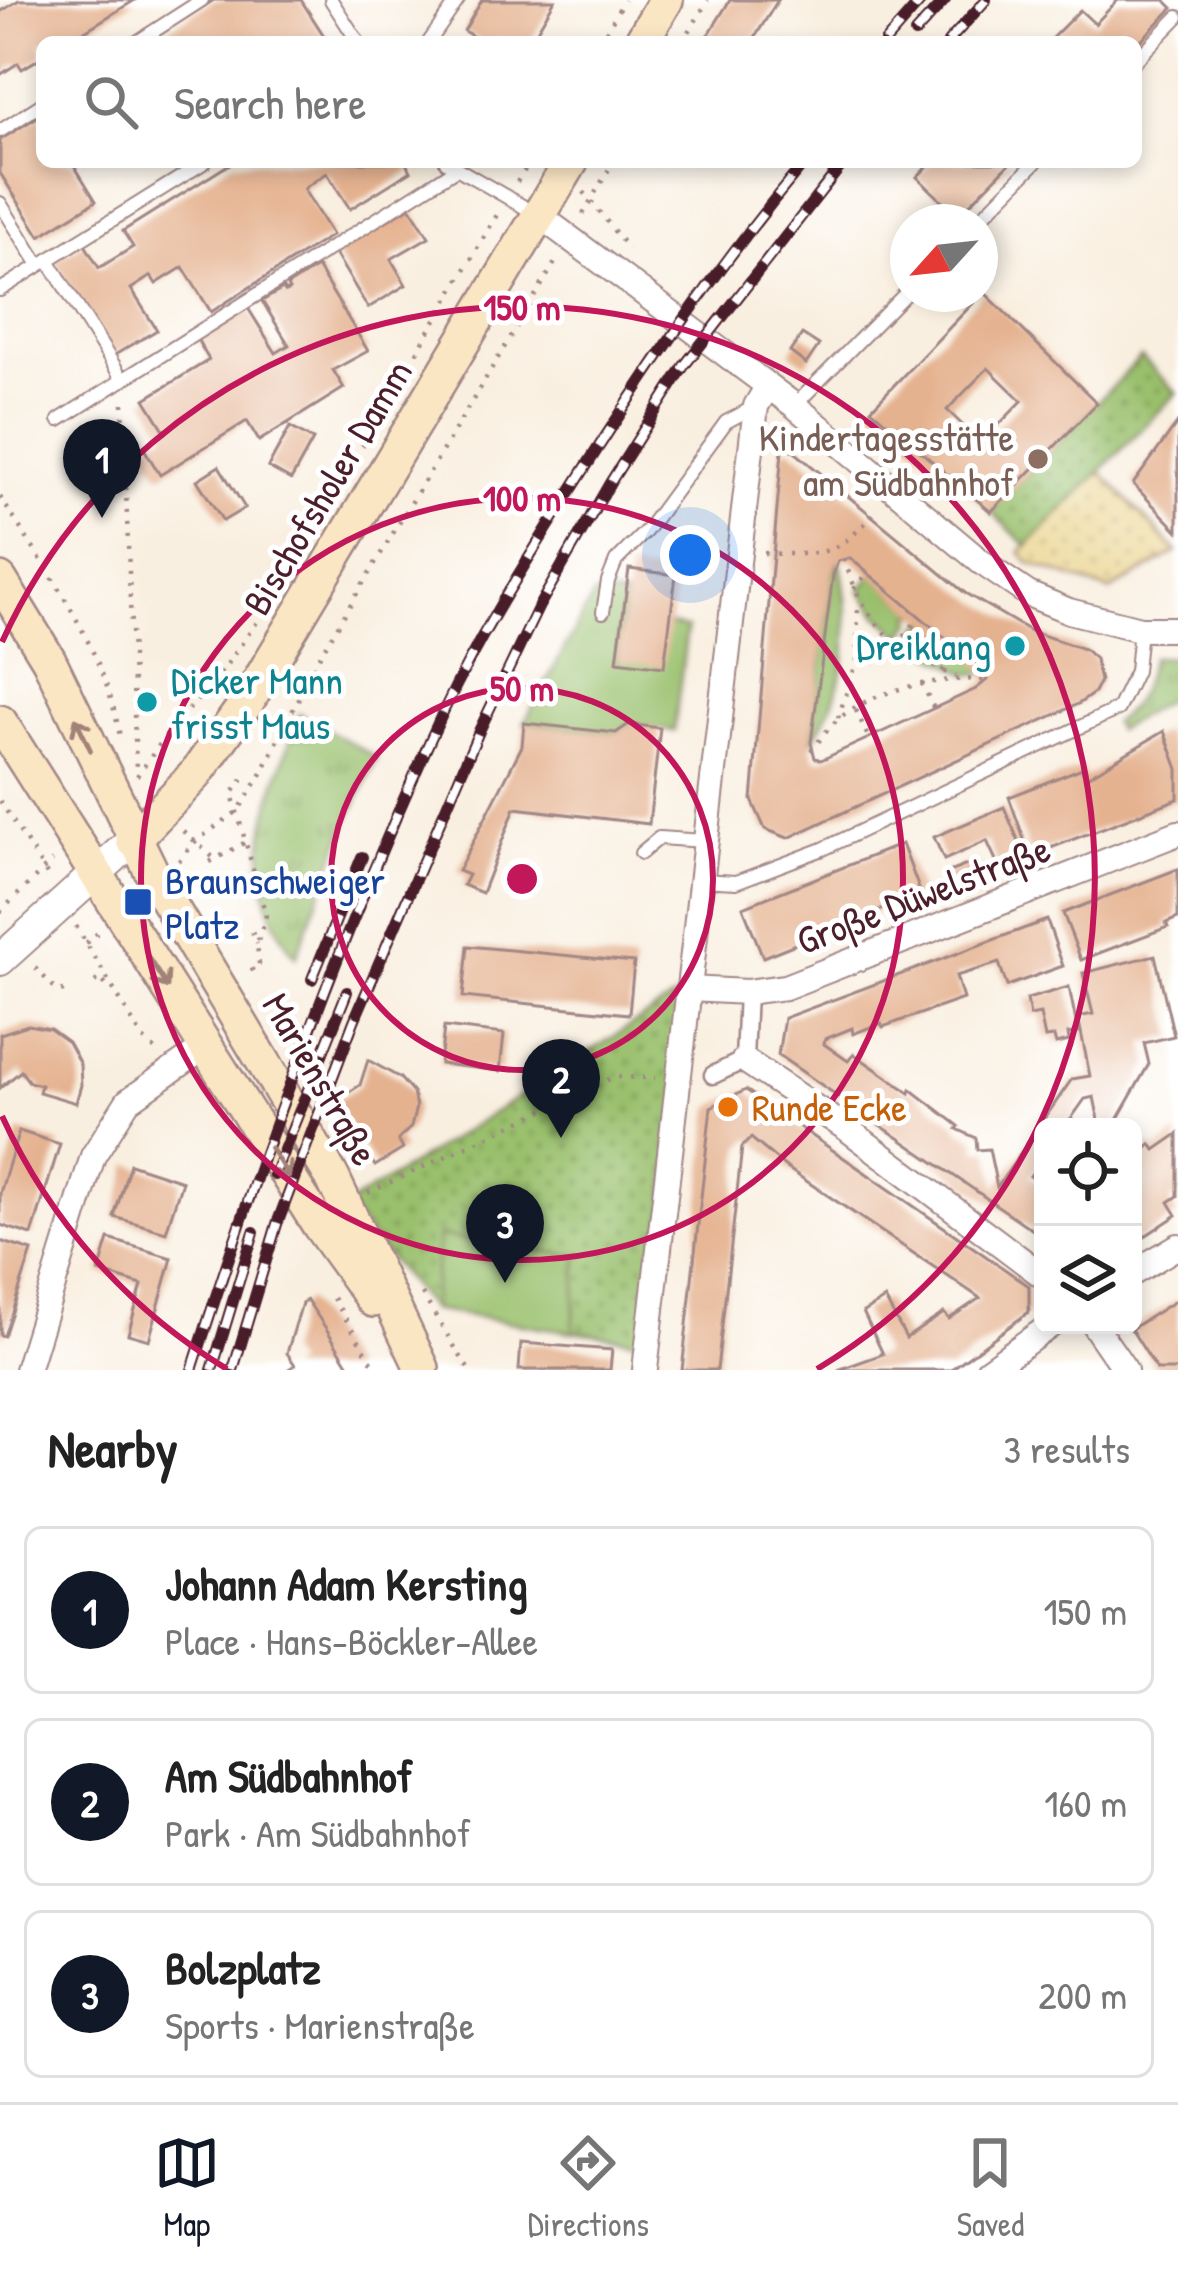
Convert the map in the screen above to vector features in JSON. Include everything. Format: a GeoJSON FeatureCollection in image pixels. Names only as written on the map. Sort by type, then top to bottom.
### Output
{"type":"FeatureCollection","features":[{"type":"Feature","properties":{"kind":"main road"},"geometry":{"type":"LineString","coordinates":[[645,36],[666,0]]}},
{"type":"Feature","properties":{"kind":"main road","name":"Bischofsholer Damm"},"geometry":{"type":"LineString","coordinates":[[134,840],[195,775],[245,705],[568,168]]}},
{"type":"Feature","properties":{"kind":"main road","name":"Marienstraße"},"geometry":{"type":"LineString","coordinates":[[0,580],[49,660],[134,840],[332,1177],[424,1370]]}},
{"type":"Feature","properties":{"kind":"main road","name":"Marienstraße"},"geometry":{"type":"LineString","coordinates":[[0,722],[319,1225],[424,1370]]}},
{"type":"Feature","properties":{"kind":"street"},"geometry":{"type":"LineString","coordinates":[[540,216],[761,396],[795,406],[981,562],[1028,594],[1069,611],[1140,629],[1178,628]]}},
{"type":"Feature","properties":{"kind":"street"},"geometry":{"type":"LineString","coordinates":[[645,1370],[699,880],[761,396]]}},
{"type":"Feature","properties":{"kind":"street","name":"Große Düwelstraße"},"geometry":{"type":"LineString","coordinates":[[688,989],[746,992],[785,987],[1178,833]]}},
{"type":"Feature","properties":{"kind":"street"},"geometry":{"type":"LineString","coordinates":[[7,954],[134,840]]}},
{"type":"Feature","properties":{"kind":"street"},"geometry":{"type":"LineString","coordinates":[[744,1060],[746,992]]}},
{"type":"Feature","properties":{"kind":"street"},"geometry":{"type":"LineString","coordinates":[[27,1370],[93,1156],[128,1101],[206,1048]]}},
{"type":"Feature","properties":{"kind":"street"},"geometry":{"type":"LineString","coordinates":[[713,1075],[744,1060]]}},
{"type":"Feature","properties":{"kind":"street"},"geometry":{"type":"LineString","coordinates":[[744,1060],[846,1128],[1034,1269]]}},
{"type":"Feature","properties":{"kind":"street"},"geometry":{"type":"LineString","coordinates":[[1142,1268],[1178,1246]]}},
{"type":"Feature","properties":{"kind":"street"},"geometry":{"type":"LineString","coordinates":[[988,1370],[1039,1334]]}},
{"type":"Feature","properties":{"kind":"street"},"geometry":{"type":"LineString","coordinates":[[1100,1334],[1125,1370]]}},
{"type":"Feature","properties":{"kind":"lane"},"geometry":{"type":"LineString","coordinates":[[146,36],[202,0]]}},
{"type":"Feature","properties":{"kind":"lane"},"geometry":{"type":"LineString","coordinates":[[332,0],[354,36]]}},
{"type":"Feature","properties":{"kind":"lane"},"geometry":{"type":"LineString","coordinates":[[433,36],[458,0]]}},
{"type":"Feature","properties":{"kind":"lane"},"geometry":{"type":"LineString","coordinates":[[1142,54],[1178,17]]}},
{"type":"Feature","properties":{"kind":"lane"},"geometry":{"type":"LineString","coordinates":[[0,131],[36,108]]}},
{"type":"Feature","properties":{"kind":"lane"},"geometry":{"type":"LineString","coordinates":[[0,290],[195,168]]}},
{"type":"Feature","properties":{"kind":"lane"},"geometry":{"type":"LineString","coordinates":[[58,420],[448,168]]}},
{"type":"Feature","properties":{"kind":"lane"},"geometry":{"type":"LineString","coordinates":[[455,168],[540,216]]}},
{"type":"Feature","properties":{"kind":"lane"},"geometry":{"type":"LineString","coordinates":[[995,204],[1030,168]]}},
{"type":"Feature","properties":{"kind":"lane"},"geometry":{"type":"LineString","coordinates":[[0,203],[123,380]]}},
{"type":"Feature","properties":{"kind":"lane"},"geometry":{"type":"LineString","coordinates":[[795,406],[890,309]]}},
{"type":"Feature","properties":{"kind":"lane"},"geometry":{"type":"LineString","coordinates":[[603,612],[616,561],[646,531],[726,422],[761,396]]}},
{"type":"Feature","properties":{"kind":"lane"},"geometry":{"type":"LineString","coordinates":[[699,880],[736,882],[823,849],[1118,709],[1136,671],[1140,629]]}},
{"type":"Feature","properties":{"kind":"lane"},"geometry":{"type":"LineString","coordinates":[[641,853],[659,838],[704,841]]}},
{"type":"Feature","properties":{"kind":"path"},"geometry":{"type":"LineString","coordinates":[[603,36],[624,0]]}},
{"type":"Feature","properties":{"kind":"path"},"geometry":{"type":"LineString","coordinates":[[687,36],[708,0]]}},
{"type":"Feature","properties":{"kind":"path"},"geometry":{"type":"LineString","coordinates":[[610,168],[591,200],[638,259]]}},
{"type":"Feature","properties":{"kind":"path"},"geometry":{"type":"LineString","coordinates":[[329,504],[503,204]]}},
{"type":"Feature","properties":{"kind":"path"},"geometry":{"type":"LineString","coordinates":[[176,866],[193,843],[238,811],[260,777],[319,656],[557,259]]}},
{"type":"Feature","properties":{"kind":"path"},"geometry":{"type":"LineString","coordinates":[[123,380],[136,775]]}},
{"type":"Feature","properties":{"kind":"path"},"geometry":{"type":"LineString","coordinates":[[0,497],[104,672],[122,742]]}},
{"type":"Feature","properties":{"kind":"path"},"geometry":{"type":"LineString","coordinates":[[739,550],[812,555],[848,544],[879,508]]}},
{"type":"Feature","properties":{"kind":"path"},"geometry":{"type":"LineString","coordinates":[[811,751],[837,719],[857,661],[858,601],[844,559]]}},
{"type":"Feature","properties":{"kind":"path"},"geometry":{"type":"LineString","coordinates":[[854,589],[868,572]]}},
{"type":"Feature","properties":{"kind":"path"},"geometry":{"type":"LineString","coordinates":[[858,601],[896,645],[956,677]]}},
{"type":"Feature","properties":{"kind":"path"},"geometry":{"type":"LineString","coordinates":[[125,761],[131,780],[214,681],[268,606]]}},
{"type":"Feature","properties":{"kind":"path"},"geometry":{"type":"LineString","coordinates":[[871,617],[878,611]]}},
{"type":"Feature","properties":{"kind":"path"},"geometry":{"type":"LineString","coordinates":[[896,645],[921,616]]}},
{"type":"Feature","properties":{"kind":"path"},"geometry":{"type":"LineString","coordinates":[[942,670],[960,649]]}},
{"type":"Feature","properties":{"kind":"path"},"geometry":{"type":"LineString","coordinates":[[837,719],[893,691],[922,683],[956,677],[987,680]]}},
{"type":"Feature","properties":{"kind":"path"},"geometry":{"type":"LineString","coordinates":[[922,683],[934,709]]}},
{"type":"Feature","properties":{"kind":"path"},"geometry":{"type":"LineString","coordinates":[[856,710],[869,739]]}},
{"type":"Feature","properties":{"kind":"path"},"geometry":{"type":"LineString","coordinates":[[243,779],[232,794],[266,915],[257,944]]}},
{"type":"Feature","properties":{"kind":"path"},"geometry":{"type":"LineString","coordinates":[[0,801],[44,869],[0,912]]}},
{"type":"Feature","properties":{"kind":"path"},"geometry":{"type":"LineString","coordinates":[[193,843],[213,860],[246,842]]}},
{"type":"Feature","properties":{"kind":"path"},"geometry":{"type":"LineString","coordinates":[[248,963],[253,971],[260,964],[251,932]]}},
{"type":"Feature","properties":{"kind":"path"},"geometry":{"type":"LineString","coordinates":[[86,943],[143,1039],[176,1067]]}},
{"type":"Feature","properties":{"kind":"path"},"geometry":{"type":"LineString","coordinates":[[7,954],[64,991]]}},
{"type":"Feature","properties":{"kind":"path"},"geometry":{"type":"LineString","coordinates":[[95,982],[100,978],[117,998]]}},
{"type":"Feature","properties":{"kind":"path"},"geometry":{"type":"LineString","coordinates":[[117,998],[130,979]]}},
{"type":"Feature","properties":{"kind":"path"},"geometry":{"type":"LineString","coordinates":[[368,1193],[614,1077],[678,1078]]}},
{"type":"Feature","properties":{"kind":"green space","name":"Kindertagesstätte am Südbahnhof"},"geometry":{"type":"Polygon","coordinates":[[[1141,357],[1177,393],[1027,546],[991,512],[1141,357]]]}},
{"type":"Feature","properties":{"kind":"green space"},"geometry":{"type":"Polygon","coordinates":[[[840,561],[847,609],[845,655],[834,700],[811,743],[833,575],[840,561]]]}},
{"type":"Feature","properties":{"kind":"green space"},"geometry":{"type":"Polygon","coordinates":[[[872,575],[918,614],[912,615],[902,636],[860,590],[872,575]]]}},
{"type":"Feature","properties":{"kind":"green space"},"geometry":{"type":"Polygon","coordinates":[[[594,595],[625,597],[617,661],[669,625],[687,628],[674,731],[630,724],[616,733],[524,723],[594,595]]]}},
{"type":"Feature","properties":{"kind":"green space"},"geometry":{"type":"Polygon","coordinates":[[[926,620],[987,674],[969,674],[908,642],[926,620]]]}},
{"type":"Feature","properties":{"kind":"green space"},"geometry":{"type":"Polygon","coordinates":[[[1152,657],[1178,658],[1178,694],[1116,730],[1113,723],[1138,694],[1152,657]]]}},
{"type":"Feature","properties":{"kind":"green space"},"geometry":{"type":"Polygon","coordinates":[[[300,714],[377,758],[296,957],[277,927],[262,867],[269,807],[300,714]]]}},
{"type":"Feature","properties":{"kind":"green space"},"geometry":{"type":"Polygon","coordinates":[[[689,989],[649,1342],[431,1310],[346,1206],[689,989]]]}},
{"type":"Feature","properties":{"kind":"green space"},"geometry":{"type":"Polygon","coordinates":[[[439,1236],[578,1256],[573,1332],[431,1310],[439,1236]]]}},
{"type":"Feature","properties":{"kind":"sand"},"geometry":{"type":"Polygon","coordinates":[[[1100,471],[1177,552],[1110,591],[1030,563],[1020,552],[1100,471]]]}},
{"type":"Feature","properties":{"kind":"building"},"geometry":{"type":"Polygon","coordinates":[[[19,0],[135,0],[77,36],[36,36],[36,61],[22,69],[18,63],[0,75],[0,12],[19,0]]]}},
{"type":"Feature","properties":{"kind":"building"},"geometry":{"type":"Polygon","coordinates":[[[214,0],[301,0],[324,36],[158,36],[214,0]]]}},
{"type":"Feature","properties":{"kind":"building"},"geometry":{"type":"Polygon","coordinates":[[[482,0],[555,0],[534,36],[472,36],[464,31],[482,0]]]}},
{"type":"Feature","properties":{"kind":"building"},"geometry":{"type":"Polygon","coordinates":[[[730,0],[778,0],[756,36],[708,36],[730,0]]]}},
{"type":"Feature","properties":{"kind":"building"},"geometry":{"type":"Polygon","coordinates":[[[1118,0],[1165,0],[1173,8],[1142,39],[1054,36],[1080,10],[1095,24],[1118,0]]]}},
{"type":"Feature","properties":{"kind":"building"},"geometry":{"type":"Polygon","coordinates":[[[36,118],[36,168],[76,168],[96,201],[40,236],[0,173],[0,140],[36,118]]]}},
{"type":"Feature","properties":{"kind":"building"},"geometry":{"type":"Polygon","coordinates":[[[223,168],[411,171],[350,209],[327,173],[306,187],[332,235],[211,312],[183,267],[156,284],[151,276],[131,289],[157,330],[113,356],[55,261],[84,243],[99,268],[133,247],[123,231],[223,168]]]}},
{"type":"Feature","properties":{"kind":"building"},"geometry":{"type":"Polygon","coordinates":[[[926,168],[1005,168],[970,204],[945,204],[917,177],[926,168]]]}},
{"type":"Feature","properties":{"kind":"building"},"geometry":{"type":"Polygon","coordinates":[[[410,207],[429,237],[391,259],[406,285],[368,308],[334,252],[410,207]]]}},
{"type":"Feature","properties":{"kind":"building"},"geometry":{"type":"Polygon","coordinates":[[[317,267],[368,351],[333,370],[344,388],[259,441],[247,421],[160,475],[143,447],[166,433],[145,399],[209,360],[197,339],[248,308],[276,353],[289,345],[262,301],[289,290],[287,286],[317,267]]]}},
{"type":"Feature","properties":{"kind":"building"},"geometry":{"type":"Polygon","coordinates":[[[998,306],[1097,403],[991,512],[871,409],[965,312],[998,312],[998,306]],[[988,368],[947,410],[981,443],[1022,401],[988,368]]]}},
{"type":"Feature","properties":{"kind":"building"},"geometry":{"type":"Polygon","coordinates":[[[802,334],[819,345],[806,364],[790,352],[802,334]]]}},
{"type":"Feature","properties":{"kind":"building"},"geometry":{"type":"Polygon","coordinates":[[[1178,422],[1178,531],[1133,484],[1178,422]]]}},
{"type":"Feature","properties":{"kind":"building"},"geometry":{"type":"Polygon","coordinates":[[[290,427],[313,440],[291,480],[268,467],[290,427]]]}},
{"type":"Feature","properties":{"kind":"building","name":"Dreiklang"},"geometry":{"type":"Polygon","coordinates":[[[790,448],[965,593],[1030,631],[1084,649],[1095,659],[1100,681],[1094,693],[788,838],[765,829],[752,800],[782,451],[790,448]],[[850,558],[838,561],[811,743],[815,758],[821,760],[976,689],[987,680],[979,666],[850,558]]]}},
{"type":"Feature","properties":{"kind":"building"},"geometry":{"type":"Polygon","coordinates":[[[219,466],[245,508],[223,521],[197,480],[219,466]]]}},
{"type":"Feature","properties":{"kind":"building"},"geometry":{"type":"Polygon","coordinates":[[[629,569],[676,575],[664,667],[617,661],[629,569]]]}},
{"type":"Feature","properties":{"kind":"building"},"geometry":{"type":"Polygon","coordinates":[[[524,723],[616,733],[629,724],[660,728],[649,824],[515,808],[482,893],[463,885],[468,875],[458,871],[522,746],[524,723]]]}},
{"type":"Feature","properties":{"kind":"building"},"geometry":{"type":"Polygon","coordinates":[[[1164,731],[1178,769],[1178,799],[1030,856],[1009,797],[1082,768],[1085,778],[1164,731]]]}},
{"type":"Feature","properties":{"kind":"building"},"geometry":{"type":"Polygon","coordinates":[[[1004,807],[1025,856],[999,867],[987,841],[944,860],[934,837],[1004,807]]]}},
{"type":"Feature","properties":{"kind":"building"},"geometry":{"type":"Polygon","coordinates":[[[902,844],[921,894],[763,957],[743,907],[902,844]]]}},
{"type":"Feature","properties":{"kind":"building"},"geometry":{"type":"Polygon","coordinates":[[[972,863],[983,874],[948,889],[944,880],[949,872],[972,863]]]}},
{"type":"Feature","properties":{"kind":"building"},"geometry":{"type":"Polygon","coordinates":[[[1178,869],[1178,918],[1166,923],[1168,927],[1081,960],[1063,913],[1178,869]]]}},
{"type":"Feature","properties":{"kind":"building"},"geometry":{"type":"Polygon","coordinates":[[[1047,920],[1063,966],[1007,986],[999,963],[956,976],[963,999],[883,1027],[881,1023],[853,1034],[852,1028],[825,1039],[824,1044],[848,1061],[854,1054],[910,1093],[911,1089],[957,1129],[976,1138],[977,1150],[989,1149],[997,1187],[1034,1134],[1030,1176],[1034,1179],[1034,1231],[778,1055],[784,1018],[1047,920]]]}},
{"type":"Feature","properties":{"kind":"building"},"geometry":{"type":"Polygon","coordinates":[[[468,946],[634,962],[629,1014],[463,997],[468,946]]]}},
{"type":"Feature","properties":{"kind":"building"},"geometry":{"type":"Polygon","coordinates":[[[1155,955],[1174,1036],[1144,1043],[1149,1064],[1118,1118],[1098,1118],[1094,1097],[1085,1099],[1071,1118],[1045,1118],[1072,1079],[1090,1076],[1078,1017],[1093,1014],[1083,973],[1155,955]]]}},
{"type":"Feature","properties":{"kind":"building"},"geometry":{"type":"Polygon","coordinates":[[[1069,987],[1078,1032],[1056,1044],[1054,1037],[1045,1038],[1040,1014],[1030,1016],[1027,999],[1069,987]]]}},
{"type":"Feature","properties":{"kind":"building"},"geometry":{"type":"Polygon","coordinates":[[[28,1025],[50,1029],[68,1042],[80,1064],[76,1103],[39,1092],[41,1085],[29,1082],[21,1071],[0,1088],[0,1034],[28,1025]]]}},
{"type":"Feature","properties":{"kind":"building"},"geometry":{"type":"Polygon","coordinates":[[[444,1027],[504,1034],[500,1071],[440,1064],[444,1027]]]}},
{"type":"Feature","properties":{"kind":"building"},"geometry":{"type":"Polygon","coordinates":[[[368,1060],[400,1078],[413,1093],[416,1107],[411,1127],[398,1140],[403,1149],[375,1166],[334,1102],[360,1085],[368,1060]]]}},
{"type":"Feature","properties":{"kind":"building"},"geometry":{"type":"Polygon","coordinates":[[[746,1090],[1029,1286],[1029,1312],[950,1370],[838,1370],[883,1354],[863,1312],[885,1299],[906,1338],[944,1313],[949,1319],[980,1298],[787,1168],[751,1138],[742,1147],[717,1370],[682,1370],[711,1107],[746,1090]]]}},
{"type":"Feature","properties":{"kind":"building"},"geometry":{"type":"Polygon","coordinates":[[[19,1131],[60,1144],[32,1235],[0,1225],[0,1193],[19,1131]]]}},
{"type":"Feature","properties":{"kind":"building"},"geometry":{"type":"Polygon","coordinates":[[[1178,1134],[1178,1196],[1169,1202],[1177,1215],[1142,1238],[1142,1154],[1151,1144],[1155,1150],[1178,1134]]]}},
{"type":"Feature","properties":{"kind":"building"},"geometry":{"type":"Polygon","coordinates":[[[130,1164],[182,1181],[166,1232],[114,1217],[130,1164]]]}},
{"type":"Feature","properties":{"kind":"building"},"geometry":{"type":"Polygon","coordinates":[[[109,1239],[172,1258],[149,1340],[128,1334],[142,1285],[99,1272],[109,1239]]]}},
{"type":"Feature","properties":{"kind":"building"},"geometry":{"type":"Polygon","coordinates":[[[0,1241],[32,1251],[4,1336],[0,1335],[0,1241]]]}},
{"type":"Feature","properties":{"kind":"building"},"geometry":{"type":"Polygon","coordinates":[[[1178,1299],[1178,1370],[1157,1370],[1134,1334],[1142,1334],[1142,1322],[1178,1299]]]}},
{"type":"Feature","properties":{"kind":"building"},"geometry":{"type":"Polygon","coordinates":[[[307,1300],[352,1370],[287,1370],[295,1365],[287,1353],[302,1303],[307,1300]]]}},
{"type":"Feature","properties":{"kind":"building"},"geometry":{"type":"Polygon","coordinates":[[[521,1343],[612,1350],[610,1370],[519,1370],[521,1343]]]}},
{"type":"Feature","properties":{"kind":"railway"},"geometry":{"type":"LineString","coordinates":[[890,36],[922,0]]}},
{"type":"Feature","properties":{"kind":"railway"},"geometry":{"type":"LineString","coordinates":[[915,33],[945,0]]}},
{"type":"Feature","properties":{"kind":"railway"},"geometry":{"type":"LineString","coordinates":[[953,36],[986,0]]}},
{"type":"Feature","properties":{"kind":"railway"},"geometry":{"type":"LineString","coordinates":[[192,1370],[308,1035],[373,870],[459,680],[519,573],[652,366],[800,168]]}},
{"type":"Feature","properties":{"kind":"railway"},"geometry":{"type":"LineString","coordinates":[[233,1370],[277,1224],[354,1021],[480,729],[539,606],[684,366],[839,168]]}},
{"type":"Feature","properties":{"kind":"railway"},"geometry":{"type":"LineString","coordinates":[[312,979],[362,857]]}},
{"type":"Feature","properties":{"kind":"railway"},"geometry":{"type":"LineString","coordinates":[[274,1175],[347,992]]}},
{"type":"Feature","properties":{"kind":"railway"},"geometry":{"type":"LineString","coordinates":[[212,1370],[254,1232]]}},
{"type":"Feature","properties":{"kind":"place","name":"Kindertagesstätte am Südbahnhof"},"geometry":{"type":"Point","coordinates":[1038,459]}},
{"type":"Feature","properties":{"kind":"place","name":"Johann Adam Kersting"},"geometry":{"type":"Point","coordinates":[102,518]}},
{"type":"Feature","properties":{"kind":"place","name":"Dreiklang"},"geometry":{"type":"Point","coordinates":[1015,646]}},
{"type":"Feature","properties":{"kind":"place","name":"Dicker Mann frisst Maus"},"geometry":{"type":"Point","coordinates":[147,702]}},
{"type":"Feature","properties":{"kind":"place","name":"Braunschweiger Platz"},"geometry":{"type":"Point","coordinates":[138,902]}},
{"type":"Feature","properties":{"kind":"place","name":"Runde Ecke"},"geometry":{"type":"Point","coordinates":[728,1107]}},
{"type":"Feature","properties":{"kind":"place","name":"Am Südbahnhof"},"geometry":{"type":"Point","coordinates":[561,1138]}},
{"type":"Feature","properties":{"kind":"place","name":"Bolzplatz"},"geometry":{"type":"Point","coordinates":[505,1283]}}]}
